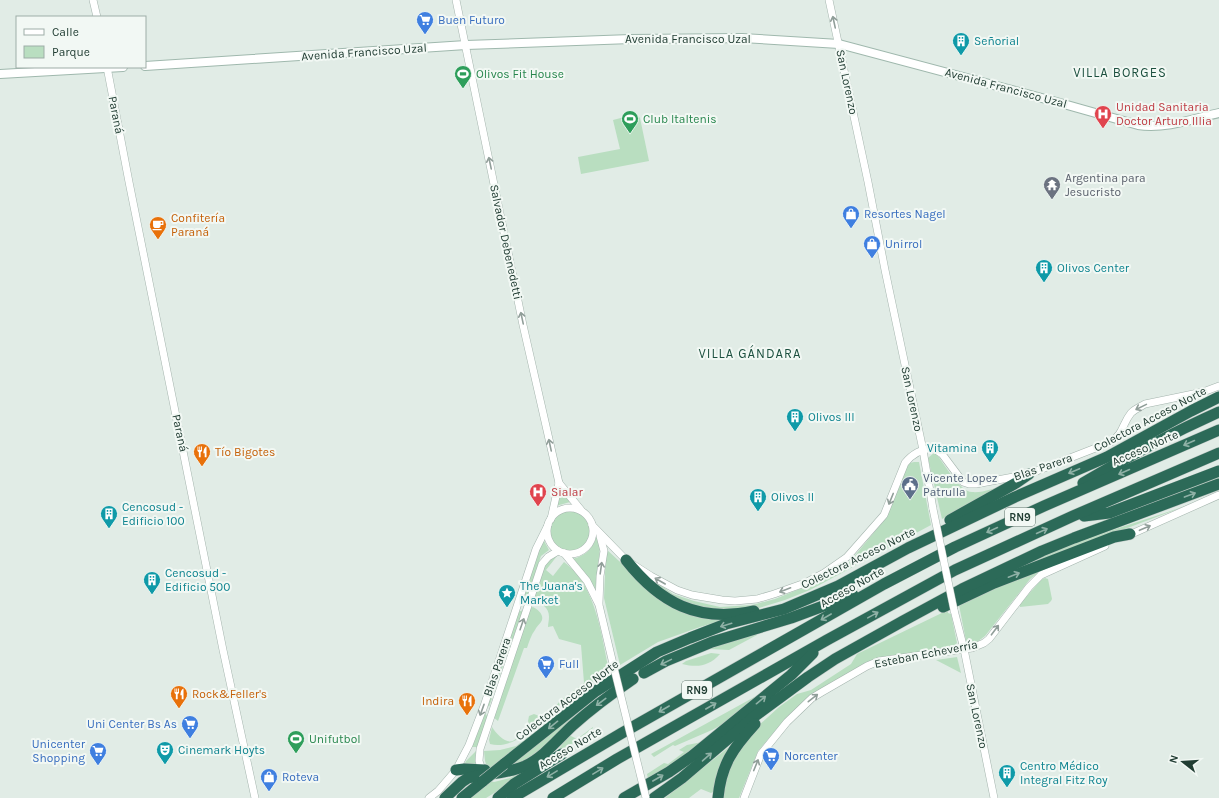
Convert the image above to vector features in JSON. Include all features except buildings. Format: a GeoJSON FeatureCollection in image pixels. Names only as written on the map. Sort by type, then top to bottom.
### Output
{"type":"FeatureCollection","features":[{"type":"Feature","properties":{"kind":"highway","name":"Colectora Acceso Norte"},"geometry":{"type":"LineString","coordinates":[[462,798],[483,781],[504,768],[596,691],[657,652],[726,624],[784,609],[838,586],[915,544],[1015,496],[1107,457],[1219,397]]}},
{"type":"Feature","properties":{"kind":"highway"},"geometry":{"type":"LineString","coordinates":[[1044,506],[1125,458],[1187,426],[1219,412]]}},
{"type":"Feature","properties":{"kind":"highway","name":"Acceso Norte"},"geometry":{"type":"LineString","coordinates":[[512,798],[622,733],[884,584],[955,547],[1044,506],[1219,430]]}},
{"type":"Feature","properties":{"kind":"highway","name":"RN9"},"geometry":{"type":"LineString","coordinates":[[553,798],[617,759],[827,640],[955,570],[1073,516],[1219,453]]}},
{"type":"Feature","properties":{"kind":"highway"},"geometry":{"type":"LineString","coordinates":[[1073,516],[1109,513],[1219,471]]}},
{"type":"Feature","properties":{"kind":"highway"},"geometry":{"type":"LineString","coordinates":[[890,558],[909,542],[1016,484],[1029,474]]}},
{"type":"Feature","properties":{"kind":"highway"},"geometry":{"type":"LineString","coordinates":[[654,798],[682,778],[781,696],[835,659],[943,599],[1042,551],[1219,484]]}},
{"type":"Feature","properties":{"kind":"highway"},"geometry":{"type":"LineString","coordinates":[[864,643],[905,626],[994,583],[1114,537],[1130,534]]}},
{"type":"Feature","properties":{"kind":"highway"},"geometry":{"type":"LineString","coordinates":[[626,560],[636,573],[661,594],[678,605],[699,612],[710,614],[734,614],[803,600]]}},
{"type":"Feature","properties":{"kind":"highway"},"geometry":{"type":"LineString","coordinates":[[644,673],[666,661],[712,642],[791,618],[884,584]]}},
{"type":"Feature","properties":{"kind":"highway"},"geometry":{"type":"LineString","coordinates":[[624,798],[669,772],[692,756],[791,675],[827,640]]}},
{"type":"Feature","properties":{"kind":"highway"},"geometry":{"type":"LineString","coordinates":[[456,770],[482,770],[524,766],[534,761],[593,708],[633,680]]}},
{"type":"Feature","properties":{"kind":"highway"},"geometry":{"type":"LineString","coordinates":[[718,798],[722,774],[732,752],[742,737],[781,696]]}},
{"type":"Feature","properties":{"kind":"highway"},"geometry":{"type":"LineString","coordinates":[[498,798],[514,784],[562,754]]}},
{"type":"Feature","properties":{"kind":"highway"},"geometry":{"type":"LineString","coordinates":[[444,798],[468,778],[504,768]]}},
{"type":"Feature","properties":{"kind":"main road","name":"Avenida Francisco Uzal"},"geometry":{"type":"LineString","coordinates":[[146,66],[466,45],[631,39],[728,38],[838,44],[1138,125],[1151,126],[1169,124],[1219,113]]}},
{"type":"Feature","properties":{"kind":"main road"},"geometry":{"type":"LineString","coordinates":[[0,74],[107,68]]}},
{"type":"Feature","properties":{"kind":"street"},"geometry":{"type":"LineString","coordinates":[[93,0],[97,16]]}},
{"type":"Feature","properties":{"kind":"street","name":"Salvador Debenedetti"},"geometry":{"type":"LineString","coordinates":[[456,0],[523,324],[559,483],[582,512]]}},
{"type":"Feature","properties":{"kind":"street","name":"San Lorenzo"},"geometry":{"type":"LineString","coordinates":[[829,0],[865,168],[923,450],[933,509],[954,610],[964,649],[994,798]]}},
{"type":"Feature","properties":{"kind":"street","name":"Paraná"},"geometry":{"type":"LineString","coordinates":[[107,68],[223,650],[255,798]]}},
{"type":"Feature","properties":{"kind":"street","name":"Blas Parera"},"geometry":{"type":"LineString","coordinates":[[923,450],[933,448],[942,454],[963,482],[969,484],[983,484],[1029,474],[1111,442],[1120,435],[1131,413],[1145,404],[1203,392],[1219,386]]}},
{"type":"Feature","properties":{"kind":"street"},"geometry":{"type":"LineString","coordinates":[[646,798],[599,605],[587,581],[548,540],[547,530],[549,522],[555,513],[569,508],[582,512],[590,520],[592,525],[626,560],[677,590],[692,595],[722,600],[748,600],[774,594],[805,583],[842,562],[884,515],[905,463],[913,455],[923,450]]}},
{"type":"Feature","properties":{"kind":"street","name":"Salvador Debenedetti"},"geometry":{"type":"LineString","coordinates":[[549,522],[559,483]]}},
{"type":"Feature","properties":{"kind":"street","name":"Esteban Echeverría"},"geometry":{"type":"LineString","coordinates":[[744,798],[761,754],[787,722],[812,698],[867,666],[879,662],[980,646],[989,639],[1029,587],[1041,575],[1219,495]]}},
{"type":"Feature","properties":{"kind":"street","name":"Blas Parera"},"geometry":{"type":"LineString","coordinates":[[429,798],[438,791],[456,770],[465,754],[474,732],[536,549],[549,522]]}},
{"type":"Feature","properties":{"kind":"street"},"geometry":{"type":"LineString","coordinates":[[561,552],[574,554],[588,546],[592,536],[592,525]]}},
{"type":"Feature","properties":{"kind":"street"},"geometry":{"type":"LineString","coordinates":[[599,532],[604,551],[600,576],[599,605]]}},
{"type":"Feature","properties":{"kind":"street","name":"Blas Parera"},"geometry":{"type":"LineString","coordinates":[[482,770],[479,761],[480,749],[542,564],[548,557],[561,552]]}},
{"type":"Feature","properties":{"kind":"green space","name":"Club Italtenis"},"geometry":{"type":"Polygon","coordinates":[[[636,114],[640,118],[649,161],[581,174],[578,157],[620,149],[613,120],[636,114]]]}},
{"type":"Feature","properties":{"kind":"green space"},"geometry":{"type":"Polygon","coordinates":[[[935,452],[952,476],[967,491],[980,492],[1005,485],[942,519],[928,458],[935,452]]]}},
{"type":"Feature","properties":{"kind":"green space"},"geometry":{"type":"Polygon","coordinates":[[[914,462],[919,462],[931,525],[810,590],[759,608],[722,611],[696,609],[677,601],[655,584],[656,582],[673,594],[720,607],[752,605],[775,599],[812,584],[847,565],[886,518],[907,466],[914,462]]]}},
{"type":"Feature","properties":{"kind":"green space"},"geometry":{"type":"Polygon","coordinates":[[[1219,476],[1219,480],[1058,538],[1219,476]]]}},
{"type":"Feature","properties":{"kind":"green space"},"geometry":{"type":"Polygon","coordinates":[[[562,491],[570,502],[556,506],[562,491]]]}},
{"type":"Feature","properties":{"kind":"green space"},"geometry":{"type":"Polygon","coordinates":[[[1191,504],[1011,572],[1032,561],[1077,543],[1191,504]]]}},
{"type":"Feature","properties":{"kind":"green space"},"geometry":{"type":"Polygon","coordinates":[[[570,508],[583,512],[589,518],[593,531],[589,544],[583,550],[570,554],[557,550],[551,544],[547,531],[551,518],[557,512],[570,508]]]}},
{"type":"Feature","properties":{"kind":"green space"},"geometry":{"type":"Polygon","coordinates":[[[597,536],[600,548],[595,592],[588,577],[573,559],[588,551],[593,545],[597,536]]]}},
{"type":"Feature","properties":{"kind":"green space"},"geometry":{"type":"Polygon","coordinates":[[[543,539],[549,550],[541,556],[525,604],[520,605],[543,539]]]}},
{"type":"Feature","properties":{"kind":"green space"},"geometry":{"type":"Polygon","coordinates":[[[606,549],[656,595],[727,619],[658,642],[620,665],[604,598],[606,549]]]}},
{"type":"Feature","properties":{"kind":"green space"},"geometry":{"type":"Polygon","coordinates":[[[557,556],[546,570],[553,576],[564,562],[576,573],[585,586],[595,609],[609,671],[570,697],[533,726],[529,724],[529,716],[534,714],[542,717],[584,683],[581,645],[559,639],[553,626],[548,627],[549,614],[546,608],[542,604],[533,600],[546,560],[557,556]]]}},
{"type":"Feature","properties":{"kind":"green space"},"geometry":{"type":"Polygon","coordinates":[[[1068,559],[1038,573],[1030,579],[985,636],[970,645],[966,641],[959,605],[1000,584],[1068,559]]]}},
{"type":"Feature","properties":{"kind":"green space"},"geometry":{"type":"Polygon","coordinates":[[[1045,578],[1048,579],[1052,599],[1051,601],[1048,604],[1020,607],[1020,604],[1041,580],[1045,578]]]}},
{"type":"Feature","properties":{"kind":"green space"},"geometry":{"type":"Polygon","coordinates":[[[533,607],[541,613],[542,620],[532,634],[527,648],[524,648],[498,721],[493,717],[530,608],[533,607]]]}},
{"type":"Feature","properties":{"kind":"green space"},"geometry":{"type":"Polygon","coordinates":[[[523,610],[509,650],[505,649],[518,612],[523,610]]]}},
{"type":"Feature","properties":{"kind":"green space"},"geometry":{"type":"Polygon","coordinates":[[[948,610],[948,613],[951,614],[957,643],[952,648],[877,660],[787,717],[758,751],[739,798],[723,798],[728,768],[758,726],[779,707],[797,694],[811,690],[851,664],[857,654],[948,610]]]}},
{"type":"Feature","properties":{"kind":"green space"},"geometry":{"type":"Polygon","coordinates":[[[755,633],[757,635],[729,650],[709,649],[755,633]]]}},
{"type":"Feature","properties":{"kind":"green space"},"geometry":{"type":"Polygon","coordinates":[[[711,653],[720,654],[712,661],[703,665],[693,666],[682,664],[686,661],[711,653]]]}},
{"type":"Feature","properties":{"kind":"green space"},"geometry":{"type":"Polygon","coordinates":[[[957,657],[961,673],[936,660],[957,657]]]}},
{"type":"Feature","properties":{"kind":"green space"},"geometry":{"type":"Polygon","coordinates":[[[501,666],[503,666],[489,707],[487,704],[501,666]]]}},
{"type":"Feature","properties":{"kind":"green space"},"geometry":{"type":"Polygon","coordinates":[[[612,688],[529,760],[510,766],[565,722],[612,688]]]}},
{"type":"Feature","properties":{"kind":"green space"},"geometry":{"type":"Polygon","coordinates":[[[758,695],[723,724],[675,746],[673,745],[654,757],[651,754],[758,695]]]}},
{"type":"Feature","properties":{"kind":"green space"},"geometry":{"type":"Polygon","coordinates":[[[574,703],[490,769],[487,765],[484,751],[500,750],[516,746],[574,703]]]}},
{"type":"Feature","properties":{"kind":"green space"},"geometry":{"type":"Polygon","coordinates":[[[485,713],[488,717],[478,747],[472,747],[485,713]]]}},
{"type":"Feature","properties":{"kind":"green space"},"geometry":{"type":"Polygon","coordinates":[[[492,727],[504,740],[511,741],[515,740],[518,736],[521,737],[514,741],[506,744],[490,744],[489,740],[492,727]]]}},
{"type":"Feature","properties":{"kind":"green space"},"geometry":{"type":"Polygon","coordinates":[[[593,727],[561,752],[486,798],[469,798],[490,781],[494,782],[510,778],[550,757],[558,750],[569,735],[577,739],[593,727]]]}},
{"type":"Feature","properties":{"kind":"green space"},"geometry":{"type":"Polygon","coordinates":[[[702,742],[686,755],[648,779],[647,774],[664,763],[668,764],[684,752],[679,750],[687,745],[702,742]]]}},
{"type":"Feature","properties":{"kind":"green space"},"geometry":{"type":"Polygon","coordinates":[[[729,747],[715,791],[711,793],[701,789],[689,798],[665,798],[729,747]]]}},
{"type":"Feature","properties":{"kind":"green space"},"geometry":{"type":"Polygon","coordinates":[[[476,751],[475,759],[477,766],[463,767],[466,761],[476,751]]]}},
{"type":"Feature","properties":{"kind":"place","name":"Buen Futuro"},"geometry":{"type":"Point","coordinates":[425,35]}},
{"type":"Feature","properties":{"kind":"place","name":"Señorial"},"geometry":{"type":"Point","coordinates":[961,56]}},
{"type":"Feature","properties":{"kind":"place","name":"Olivos Fit House"},"geometry":{"type":"Point","coordinates":[463,89]}},
{"type":"Feature","properties":{"kind":"place","name":"Unidad Sanitaria Doctor Arturo Illia"},"geometry":{"type":"Point","coordinates":[1103,129]}},
{"type":"Feature","properties":{"kind":"place","name":"Club Italtenis"},"geometry":{"type":"Point","coordinates":[630,134]}},
{"type":"Feature","properties":{"kind":"place","name":"Argentina para Jesucristo"},"geometry":{"type":"Point","coordinates":[1052,200]}},
{"type":"Feature","properties":{"kind":"place","name":"Resortes Nagel"},"geometry":{"type":"Point","coordinates":[851,229]}},
{"type":"Feature","properties":{"kind":"place","name":"Confitería Paraná"},"geometry":{"type":"Point","coordinates":[158,240]}},
{"type":"Feature","properties":{"kind":"place","name":"Unirrol"},"geometry":{"type":"Point","coordinates":[872,259]}},
{"type":"Feature","properties":{"kind":"place","name":"Olivos Center"},"geometry":{"type":"Point","coordinates":[1044,283]}},
{"type":"Feature","properties":{"kind":"place","name":"Olivos III"},"geometry":{"type":"Point","coordinates":[795,432]}},
{"type":"Feature","properties":{"kind":"place","name":"Vitamina"},"geometry":{"type":"Point","coordinates":[990,463]}},
{"type":"Feature","properties":{"kind":"place","name":"Tío Bigotes"},"geometry":{"type":"Point","coordinates":[202,467]}},
{"type":"Feature","properties":{"kind":"place","name":"Vicente Lopez Patrulla"},"geometry":{"type":"Point","coordinates":[910,500]}},
{"type":"Feature","properties":{"kind":"place","name":"Sialar"},"geometry":{"type":"Point","coordinates":[538,507]}},
{"type":"Feature","properties":{"kind":"place","name":"Olivos II"},"geometry":{"type":"Point","coordinates":[758,512]}},
{"type":"Feature","properties":{"kind":"place","name":"Cencosud - Edificio 100"},"geometry":{"type":"Point","coordinates":[109,529]}},
{"type":"Feature","properties":{"kind":"place","name":"Cencosud - Edificio 500"},"geometry":{"type":"Point","coordinates":[152,595]}},
{"type":"Feature","properties":{"kind":"place","name":"The Juana's Market"},"geometry":{"type":"Point","coordinates":[507,608]}},
{"type":"Feature","properties":{"kind":"place","name":"Full"},"geometry":{"type":"Point","coordinates":[546,679]}},
{"type":"Feature","properties":{"kind":"place","name":"Rock&Feller's"},"geometry":{"type":"Point","coordinates":[179,709]}},
{"type":"Feature","properties":{"kind":"place","name":"Indira"},"geometry":{"type":"Point","coordinates":[467,716]}},
{"type":"Feature","properties":{"kind":"place","name":"Uni Center Bs As"},"geometry":{"type":"Point","coordinates":[190,739]}},
{"type":"Feature","properties":{"kind":"place","name":"Unifutbol"},"geometry":{"type":"Point","coordinates":[296,754]}},
{"type":"Feature","properties":{"kind":"place","name":"Cinemark Hoyts"},"geometry":{"type":"Point","coordinates":[165,765]}},
{"type":"Feature","properties":{"kind":"place","name":"Unicenter Shopping"},"geometry":{"type":"Point","coordinates":[98,766]}},
{"type":"Feature","properties":{"kind":"place","name":"Norcenter"},"geometry":{"type":"Point","coordinates":[771,771]}},
{"type":"Feature","properties":{"kind":"place","name":"Centro Médico Integral Fitz Roy"},"geometry":{"type":"Point","coordinates":[1007,788]}},
{"type":"Feature","properties":{"kind":"place","name":"Roteva"},"geometry":{"type":"Point","coordinates":[269,792]}},
{"type":"Feature","properties":{"kind":"district","name":"VILLA BORGES"},"geometry":{"type":"Point","coordinates":[1120,72]}},
{"type":"Feature","properties":{"kind":"district","name":"VILLA GÁNDARA"},"geometry":{"type":"Point","coordinates":[750,353]}}]}
